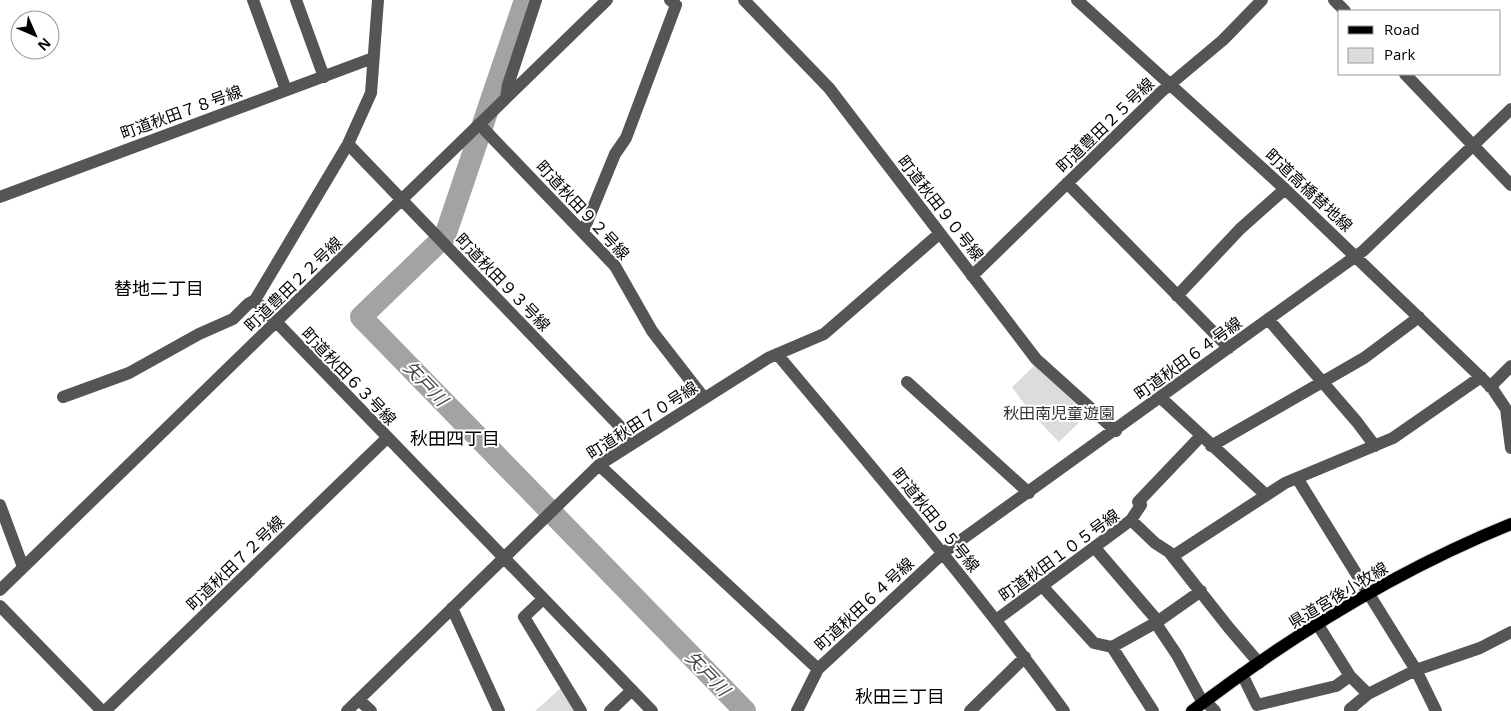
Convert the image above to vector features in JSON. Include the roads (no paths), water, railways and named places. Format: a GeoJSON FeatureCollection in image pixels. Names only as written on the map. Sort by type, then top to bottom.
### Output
{"type":"FeatureCollection","features":[{"type":"Feature","properties":{"kind":"main road","name":"県道宮後小牧線"},"geometry":{"type":"LineString","coordinates":[[1192,711],[1259,662],[1370,594],[1439,557],[1511,524]]}},
{"type":"Feature","properties":{"kind":"street"},"geometry":{"type":"LineString","coordinates":[[253,0],[286,90]]}},
{"type":"Feature","properties":{"kind":"street"},"geometry":{"type":"LineString","coordinates":[[296,0],[324,76]]}},
{"type":"Feature","properties":{"kind":"street"},"geometry":{"type":"LineString","coordinates":[[63,397],[129,373],[199,334],[233,319],[248,304],[255,300],[348,144],[371,93],[378,0]]}},
{"type":"Feature","properties":{"kind":"street"},"geometry":{"type":"LineString","coordinates":[[506,98],[508,85],[536,0]]}},
{"type":"Feature","properties":{"kind":"street","name":"町道豊田２２号線"},"geometry":{"type":"LineString","coordinates":[[0,590],[607,0]]}},
{"type":"Feature","properties":{"kind":"street"},"geometry":{"type":"LineString","coordinates":[[583,232],[615,154],[626,138],[644,86],[654,66],[660,43],[676,5],[670,0]]}},
{"type":"Feature","properties":{"kind":"street","name":"町道秋田９０号線"},"geometry":{"type":"LineString","coordinates":[[744,0],[829,88],[1036,359],[1116,431]]}},
{"type":"Feature","properties":{"kind":"street","name":"町道高橋替地線"},"geometry":{"type":"LineString","coordinates":[[1077,0],[1356,256],[1486,382],[1508,410]]}},
{"type":"Feature","properties":{"kind":"street","name":"町道豊田２５号線"},"geometry":{"type":"LineString","coordinates":[[972,276],[1170,86],[1223,40],[1262,0]]}},
{"type":"Feature","properties":{"kind":"street"},"geometry":{"type":"LineString","coordinates":[[1334,0],[1344,10]]}},
{"type":"Feature","properties":{"kind":"street","name":"町道秋田７８号線"},"geometry":{"type":"LineString","coordinates":[[0,197],[373,58]]}},
{"type":"Feature","properties":{"kind":"street"},"geometry":{"type":"LineString","coordinates":[[1406,75],[1511,184]]}},
{"type":"Feature","properties":{"kind":"street","name":"町道秋田６４号線"},"geometry":{"type":"LineString","coordinates":[[797,711],[818,669],[943,553],[1116,431],[1356,256],[1511,109]]}},
{"type":"Feature","properties":{"kind":"street","name":"町道秋田９２号線"},"geometry":{"type":"LineString","coordinates":[[479,124],[615,266],[652,331],[704,398]]}},
{"type":"Feature","properties":{"kind":"street","name":"町道秋田９３号線"},"geometry":{"type":"LineString","coordinates":[[348,144],[635,442]]}},
{"type":"Feature","properties":{"kind":"street"},"geometry":{"type":"LineString","coordinates":[[1067,183],[1229,348]]}},
{"type":"Feature","properties":{"kind":"street"},"geometry":{"type":"LineString","coordinates":[[1177,296],[1240,229],[1285,189]]}},
{"type":"Feature","properties":{"kind":"street","name":"町道秋田７０号線"},"geometry":{"type":"LineString","coordinates":[[347,711],[599,465],[777,354],[824,334],[939,234]]}},
{"type":"Feature","properties":{"kind":"street","name":"町道秋田６３号線"},"geometry":{"type":"LineString","coordinates":[[255,300],[652,711]]}},
{"type":"Feature","properties":{"kind":"street"},"geometry":{"type":"LineString","coordinates":[[1211,446],[1364,358],[1419,317]]}},
{"type":"Feature","properties":{"kind":"street"},"geometry":{"type":"LineString","coordinates":[[1268,319],[1374,446]]}},
{"type":"Feature","properties":{"kind":"street","name":"町道秋田９５号線"},"geometry":{"type":"LineString","coordinates":[[777,354],[943,553],[1025,657],[1064,711]]}},
{"type":"Feature","properties":{"kind":"street"},"geometry":{"type":"LineString","coordinates":[[1173,556],[1266,495],[1297,478],[1393,438],[1511,366]]}},
{"type":"Feature","properties":{"kind":"street"},"geometry":{"type":"LineString","coordinates":[[907,382],[1029,493]]}},
{"type":"Feature","properties":{"kind":"street"},"geometry":{"type":"LineString","coordinates":[[1161,398],[1200,437],[1266,495]]}},
{"type":"Feature","properties":{"kind":"street"},"geometry":{"type":"LineString","coordinates":[[1508,410],[1511,448]]}},
{"type":"Feature","properties":{"kind":"street"},"geometry":{"type":"LineString","coordinates":[[1131,520],[1141,505],[1138,502],[1200,437]]}},
{"type":"Feature","properties":{"kind":"street"},"geometry":{"type":"LineString","coordinates":[[116,711],[390,441]]}},
{"type":"Feature","properties":{"kind":"street","name":"町道秋田７２号線"},"geometry":{"type":"LineString","coordinates":[[103,711],[390,441]]}},
{"type":"Feature","properties":{"kind":"street"},"geometry":{"type":"LineString","coordinates":[[599,465],[818,669]]}},
{"type":"Feature","properties":{"kind":"street"},"geometry":{"type":"LineString","coordinates":[[1297,478],[1416,670],[1436,711]]}},
{"type":"Feature","properties":{"kind":"street"},"geometry":{"type":"LineString","coordinates":[[0,505],[24,567]]}},
{"type":"Feature","properties":{"kind":"street","name":"町道秋田１０５号線"},"geometry":{"type":"LineString","coordinates":[[996,620],[1131,520],[1155,543],[1173,556],[1229,628],[1259,662]]}},
{"type":"Feature","properties":{"kind":"street"},"geometry":{"type":"LineString","coordinates":[[1095,548],[1118,573],[1157,622],[1204,702],[1215,711]]}},
{"type":"Feature","properties":{"kind":"street"},"geometry":{"type":"LineString","coordinates":[[1043,587],[1094,643],[1112,647],[1157,622],[1200,591]]}},
{"type":"Feature","properties":{"kind":"street"},"geometry":{"type":"LineString","coordinates":[[543,599],[524,617],[581,711]]}},
{"type":"Feature","properties":{"kind":"street"},"geometry":{"type":"LineString","coordinates":[[0,606],[103,711]]}},
{"type":"Feature","properties":{"kind":"street"},"geometry":{"type":"LineString","coordinates":[[452,608],[499,711]]}},
{"type":"Feature","properties":{"kind":"street"},"geometry":{"type":"LineString","coordinates":[[1318,625],[1350,676],[1368,694]]}},
{"type":"Feature","properties":{"kind":"street"},"geometry":{"type":"LineString","coordinates":[[1350,709],[1368,694],[1416,670],[1480,648],[1511,632]]}},
{"type":"Feature","properties":{"kind":"street"},"geometry":{"type":"LineString","coordinates":[[1112,647],[1152,711]]}},
{"type":"Feature","properties":{"kind":"street"},"geometry":{"type":"LineString","coordinates":[[970,711],[1025,657]]}},
{"type":"Feature","properties":{"kind":"street"},"geometry":{"type":"LineString","coordinates":[[1242,674],[1257,705],[1336,686],[1350,676]]}},
{"type":"Feature","properties":{"kind":"street"},"geometry":{"type":"LineString","coordinates":[[610,711],[632,690]]}},
{"type":"Feature","properties":{"kind":"street"},"geometry":{"type":"LineString","coordinates":[[359,700],[371,711]]}},
{"type":"Feature","properties":{"kind":"waterway","name":"矢戸川"},"geometry":{"type":"LineString","coordinates":[[525,0],[445,236],[361,317],[745,711]]}},
{"type":"Feature","properties":{"kind":"district","name":"替地二丁目"},"geometry":{"type":"Point","coordinates":[159,288]}},
{"type":"Feature","properties":{"kind":"district","name":"秋田四丁目"},"geometry":{"type":"Point","coordinates":[455,438]}},
{"type":"Feature","properties":{"kind":"district","name":"秋田三丁目"},"geometry":{"type":"Point","coordinates":[900,696]}},
{"type":"Feature","properties":{"kind":"park label","name":"秋田南児童遊園"},"geometry":{"type":"Point","coordinates":[1059,413]}}]}
